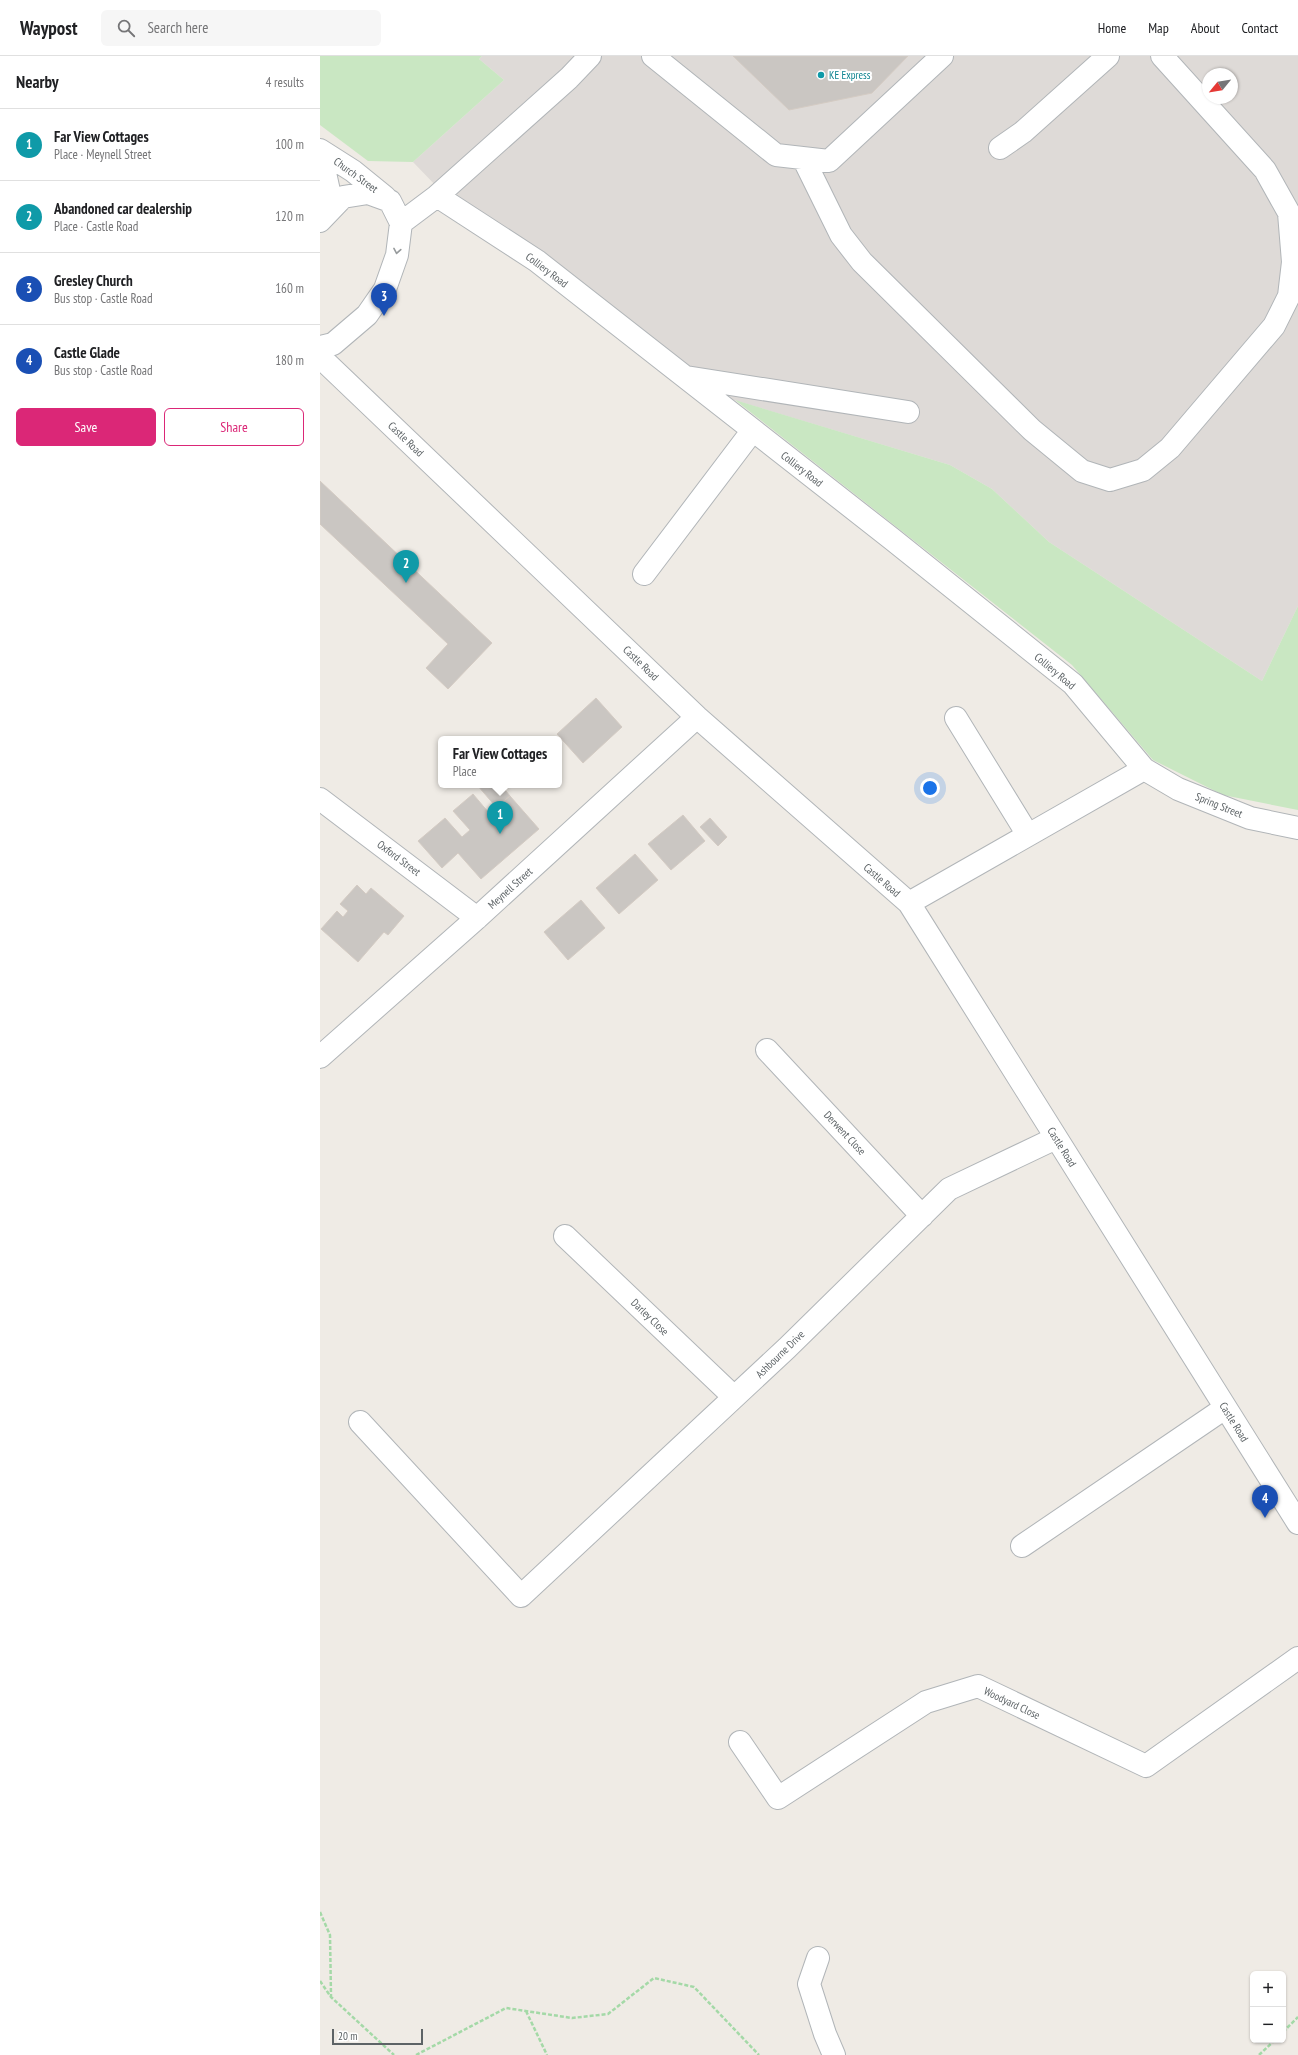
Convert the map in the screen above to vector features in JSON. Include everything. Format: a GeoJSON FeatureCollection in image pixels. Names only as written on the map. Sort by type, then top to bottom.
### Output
{"type":"FeatureCollection","features":[{"type":"Feature","properties":{"kind":"street"},"geometry":{"type":"LineString","coordinates":[[401,223],[437,196],[569,78],[590,56]]}},
{"type":"Feature","properties":{"kind":"street"},"geometry":{"type":"LineString","coordinates":[[653,56],[776,155],[829,161],[942,56]]}},
{"type":"Feature","properties":{"kind":"street"},"geometry":{"type":"LineString","coordinates":[[1000,148],[1023,132],[1108,56]]}},
{"type":"Feature","properties":{"kind":"street"},"geometry":{"type":"LineString","coordinates":[[803,158],[841,235],[862,262],[1032,430],[1082,471],[1110,480],[1143,470],[1170,448],[1274,326],[1289,296],[1293,262],[1288,213],[1265,170],[1162,56]]}},
{"type":"Feature","properties":{"kind":"street","name":"Church Street"},"geometry":{"type":"LineString","coordinates":[[320,150],[353,171],[390,201]]}},
{"type":"Feature","properties":{"kind":"street","name":"Church Street"},"geometry":{"type":"LineString","coordinates":[[320,150],[329,191],[322,219]]}},
{"type":"Feature","properties":{"kind":"street"},"geometry":{"type":"LineString","coordinates":[[320,347],[333,344],[367,315],[385,289],[396,255],[401,223],[390,201],[368,193],[343,197],[322,219]]}},
{"type":"Feature","properties":{"kind":"street","name":"Colliery Road"},"geometry":{"type":"LineString","coordinates":[[437,196],[537,261],[1073,684],[1144,769]]}},
{"type":"Feature","properties":{"kind":"street","name":"Castle Road"},"geometry":{"type":"LineString","coordinates":[[320,357],[697,717],[908,903],[1298,1523]]}},
{"type":"Feature","properties":{"kind":"street"},"geometry":{"type":"LineString","coordinates":[[684,376],[908,412]]}},
{"type":"Feature","properties":{"kind":"street"},"geometry":{"type":"LineString","coordinates":[[644,574],[753,430]]}},
{"type":"Feature","properties":{"kind":"street","name":"Meynell Street"},"geometry":{"type":"LineString","coordinates":[[320,1057],[477,918],[697,717]]}},
{"type":"Feature","properties":{"kind":"street"},"geometry":{"type":"LineString","coordinates":[[956,718],[1028,835]]}},
{"type":"Feature","properties":{"kind":"street"},"geometry":{"type":"LineString","coordinates":[[908,903],[1144,769]]}},
{"type":"Feature","properties":{"kind":"street","name":"Spring Street"},"geometry":{"type":"LineString","coordinates":[[1144,769],[1178,789],[1250,818],[1298,828]]}},
{"type":"Feature","properties":{"kind":"street","name":"Oxford Street"},"geometry":{"type":"LineString","coordinates":[[320,799],[477,918]]}},
{"type":"Feature","properties":{"kind":"street","name":"Derwent Close"},"geometry":{"type":"LineString","coordinates":[[767,1050],[922,1216]]}},
{"type":"Feature","properties":{"kind":"street","name":"Ashbourne Drive"},"geometry":{"type":"LineString","coordinates":[[360,1422],[521,1596],[734,1398],[949,1190],[1056,1138]]}},
{"type":"Feature","properties":{"kind":"street","name":"Darley Close"},"geometry":{"type":"LineString","coordinates":[[565,1236],[734,1398]]}},
{"type":"Feature","properties":{"kind":"street"},"geometry":{"type":"LineString","coordinates":[[1022,1546],[1225,1408]]}},
{"type":"Feature","properties":{"kind":"street","name":"Woodyard Close"},"geometry":{"type":"LineString","coordinates":[[740,1742],[778,1798],[926,1702],[978,1686],[1146,1766],[1298,1658]]}},
{"type":"Feature","properties":{"kind":"street"},"geometry":{"type":"LineString","coordinates":[[818,1958],[809,1984],[834,2055]]}},
{"type":"Feature","properties":{"kind":"path"},"geometry":{"type":"LineString","coordinates":[[320,1912],[330,1935],[331,1997]]}},
{"type":"Feature","properties":{"kind":"path"},"geometry":{"type":"LineString","coordinates":[[416,2055],[506,2008],[572,2018],[608,2014],[654,1978],[694,1987],[759,2055]]}},
{"type":"Feature","properties":{"kind":"path"},"geometry":{"type":"LineString","coordinates":[[320,1981],[331,1997],[394,2055]]}},
{"type":"Feature","properties":{"kind":"path"},"geometry":{"type":"LineString","coordinates":[[526,2011],[547,2055]]}},
{"type":"Feature","properties":{"kind":"path"},"geometry":{"type":"LineString","coordinates":[[1286,2029],[1298,2018]]}},
{"type":"Feature","properties":{"kind":"path"},"geometry":{"type":"LineString","coordinates":[[1259,2055],[1272,2043]]}},
{"type":"Feature","properties":{"kind":"shaded area"},"geometry":{"type":"Polygon","coordinates":[[[482,56],[1298,56],[1298,606],[1262,681],[1049,542],[992,489],[950,465],[671,381],[467,218],[413,162],[504,80],[479,59],[482,56]]]}},
{"type":"Feature","properties":{"kind":"green space"},"geometry":{"type":"Polygon","coordinates":[[[320,56],[482,56],[479,59],[504,80],[413,162],[368,161],[320,125],[320,56]]]}},
{"type":"Feature","properties":{"kind":"green space"},"geometry":{"type":"Polygon","coordinates":[[[735,400],[950,465],[992,489],[1049,542],[1262,681],[1298,606],[1298,810],[1223,795],[1153,760],[1072,665],[735,400]]]}},
{"type":"Feature","properties":{"kind":"building","name":"KE Express"},"geometry":{"type":"Polygon","coordinates":[[[733,56],[908,56],[872,93],[789,110],[733,56]]]}},
{"type":"Feature","properties":{"kind":"building"},"geometry":{"type":"Polygon","coordinates":[[[320,481],[492,643],[448,689],[426,668],[448,644],[320,524],[320,481]]]}},
{"type":"Feature","properties":{"kind":"building"},"geometry":{"type":"Polygon","coordinates":[[[596,698],[622,727],[583,763],[562,740],[562,736],[557,734],[596,698]]]}},
{"type":"Feature","properties":{"kind":"building"},"geometry":{"type":"Polygon","coordinates":[[[480,788],[503,788],[510,796],[496,807],[480,788]]]}},
{"type":"Feature","properties":{"kind":"building"},"geometry":{"type":"Polygon","coordinates":[[[473,794],[489,813],[510,796],[539,829],[481,879],[458,853],[442,868],[418,841],[445,818],[462,837],[470,830],[453,811],[473,794]]]}},
{"type":"Feature","properties":{"kind":"building"},"geometry":{"type":"Polygon","coordinates":[[[683,815],[705,841],[671,870],[648,844],[683,815]]]}},
{"type":"Feature","properties":{"kind":"building"},"geometry":{"type":"Polygon","coordinates":[[[710,818],[727,837],[718,846],[700,827],[710,818]]]}},
{"type":"Feature","properties":{"kind":"building"},"geometry":{"type":"Polygon","coordinates":[[[635,854],[658,880],[619,914],[596,888],[635,854]]]}},
{"type":"Feature","properties":{"kind":"building"},"geometry":{"type":"Polygon","coordinates":[[[357,885],[366,894],[371,888],[404,916],[388,935],[384,932],[358,962],[321,929],[337,911],[343,917],[348,911],[340,904],[357,885]]]}},
{"type":"Feature","properties":{"kind":"building"},"geometry":{"type":"Polygon","coordinates":[[[581,900],[605,928],[568,960],[544,932],[581,900]]]}},
{"type":"Feature","properties":{"kind":"place","name":"KE Express"},"geometry":{"type":"Point","coordinates":[821,75]}},
{"type":"Feature","properties":{"kind":"place","name":"Gresley Church"},"geometry":{"type":"Point","coordinates":[384,316]}},
{"type":"Feature","properties":{"kind":"place","name":"Abandoned car dealership"},"geometry":{"type":"Point","coordinates":[406,583]}},
{"type":"Feature","properties":{"kind":"place","name":"Far View Cottages"},"geometry":{"type":"Point","coordinates":[500,834]}},
{"type":"Feature","properties":{"kind":"place","name":"Castle Glade"},"geometry":{"type":"Point","coordinates":[1265,1518]}}]}
